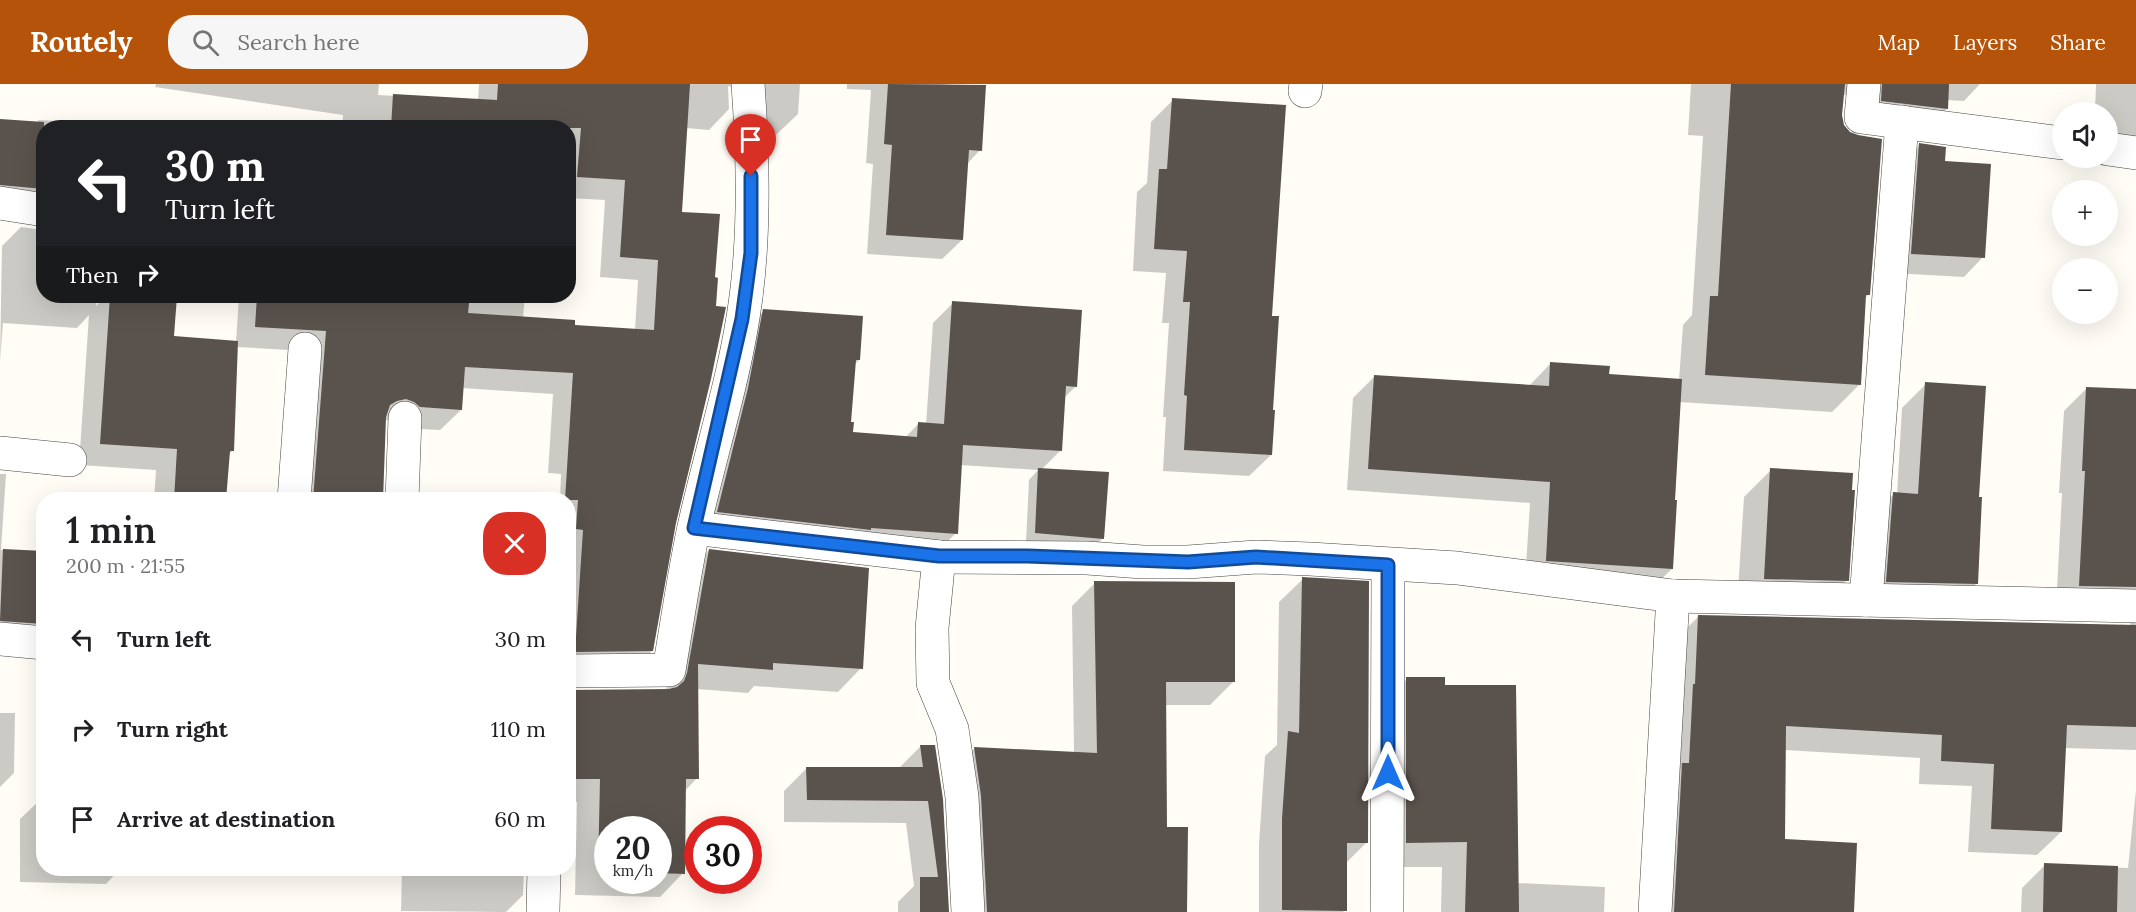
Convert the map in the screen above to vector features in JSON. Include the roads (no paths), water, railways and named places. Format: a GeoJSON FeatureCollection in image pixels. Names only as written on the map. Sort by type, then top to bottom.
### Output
{"type":"FeatureCollection","features":[{"type":"Feature","properties":{"kind":"street"},"geometry":{"type":"LineString","coordinates":[[576,670],[669,670],[694,528],[739,341],[746,298],[751,253],[751,129],[748,84]]}},
{"type":"Feature","properties":{"kind":"street"},"geometry":{"type":"LineString","coordinates":[[1864,84],[1861,117],[2052,142]]}},
{"type":"Feature","properties":{"kind":"street"},"geometry":{"type":"LineString","coordinates":[[1866,600],[1902,122]]}},
{"type":"Feature","properties":{"kind":"street"},"geometry":{"type":"LineString","coordinates":[[2118,150],[2136,153]]}},
{"type":"Feature","properties":{"kind":"street"},"geometry":{"type":"LineString","coordinates":[[0,203],[36,209]]}},
{"type":"Feature","properties":{"kind":"street"},"geometry":{"type":"LineString","coordinates":[[295,492],[305,349]]}},
{"type":"Feature","properties":{"kind":"street"},"geometry":{"type":"LineString","coordinates":[[402,492],[405,418]]}},
{"type":"Feature","properties":{"kind":"street"},"geometry":{"type":"LineString","coordinates":[[0,453],[70,460]]}},
{"type":"Feature","properties":{"kind":"street"},"geometry":{"type":"LineString","coordinates":[[694,528],[939,556],[1064,557],[1177,562],[1256,557],[1457,568],[1673,596],[2136,606]]}},
{"type":"Feature","properties":{"kind":"street"},"geometry":{"type":"LineString","coordinates":[[939,556],[932,628],[933,683],[952,729],[962,797],[968,912]]}},
{"type":"Feature","properties":{"kind":"street"},"geometry":{"type":"LineString","coordinates":[[1387,912],[1388,565]]}},
{"type":"Feature","properties":{"kind":"street"},"geometry":{"type":"LineString","coordinates":[[1655,912],[1673,596]]}},
{"type":"Feature","properties":{"kind":"street"},"geometry":{"type":"LineString","coordinates":[[0,639],[36,642]]}},
{"type":"Feature","properties":{"kind":"street"},"geometry":{"type":"LineString","coordinates":[[543,912],[544,876]]}}]}
